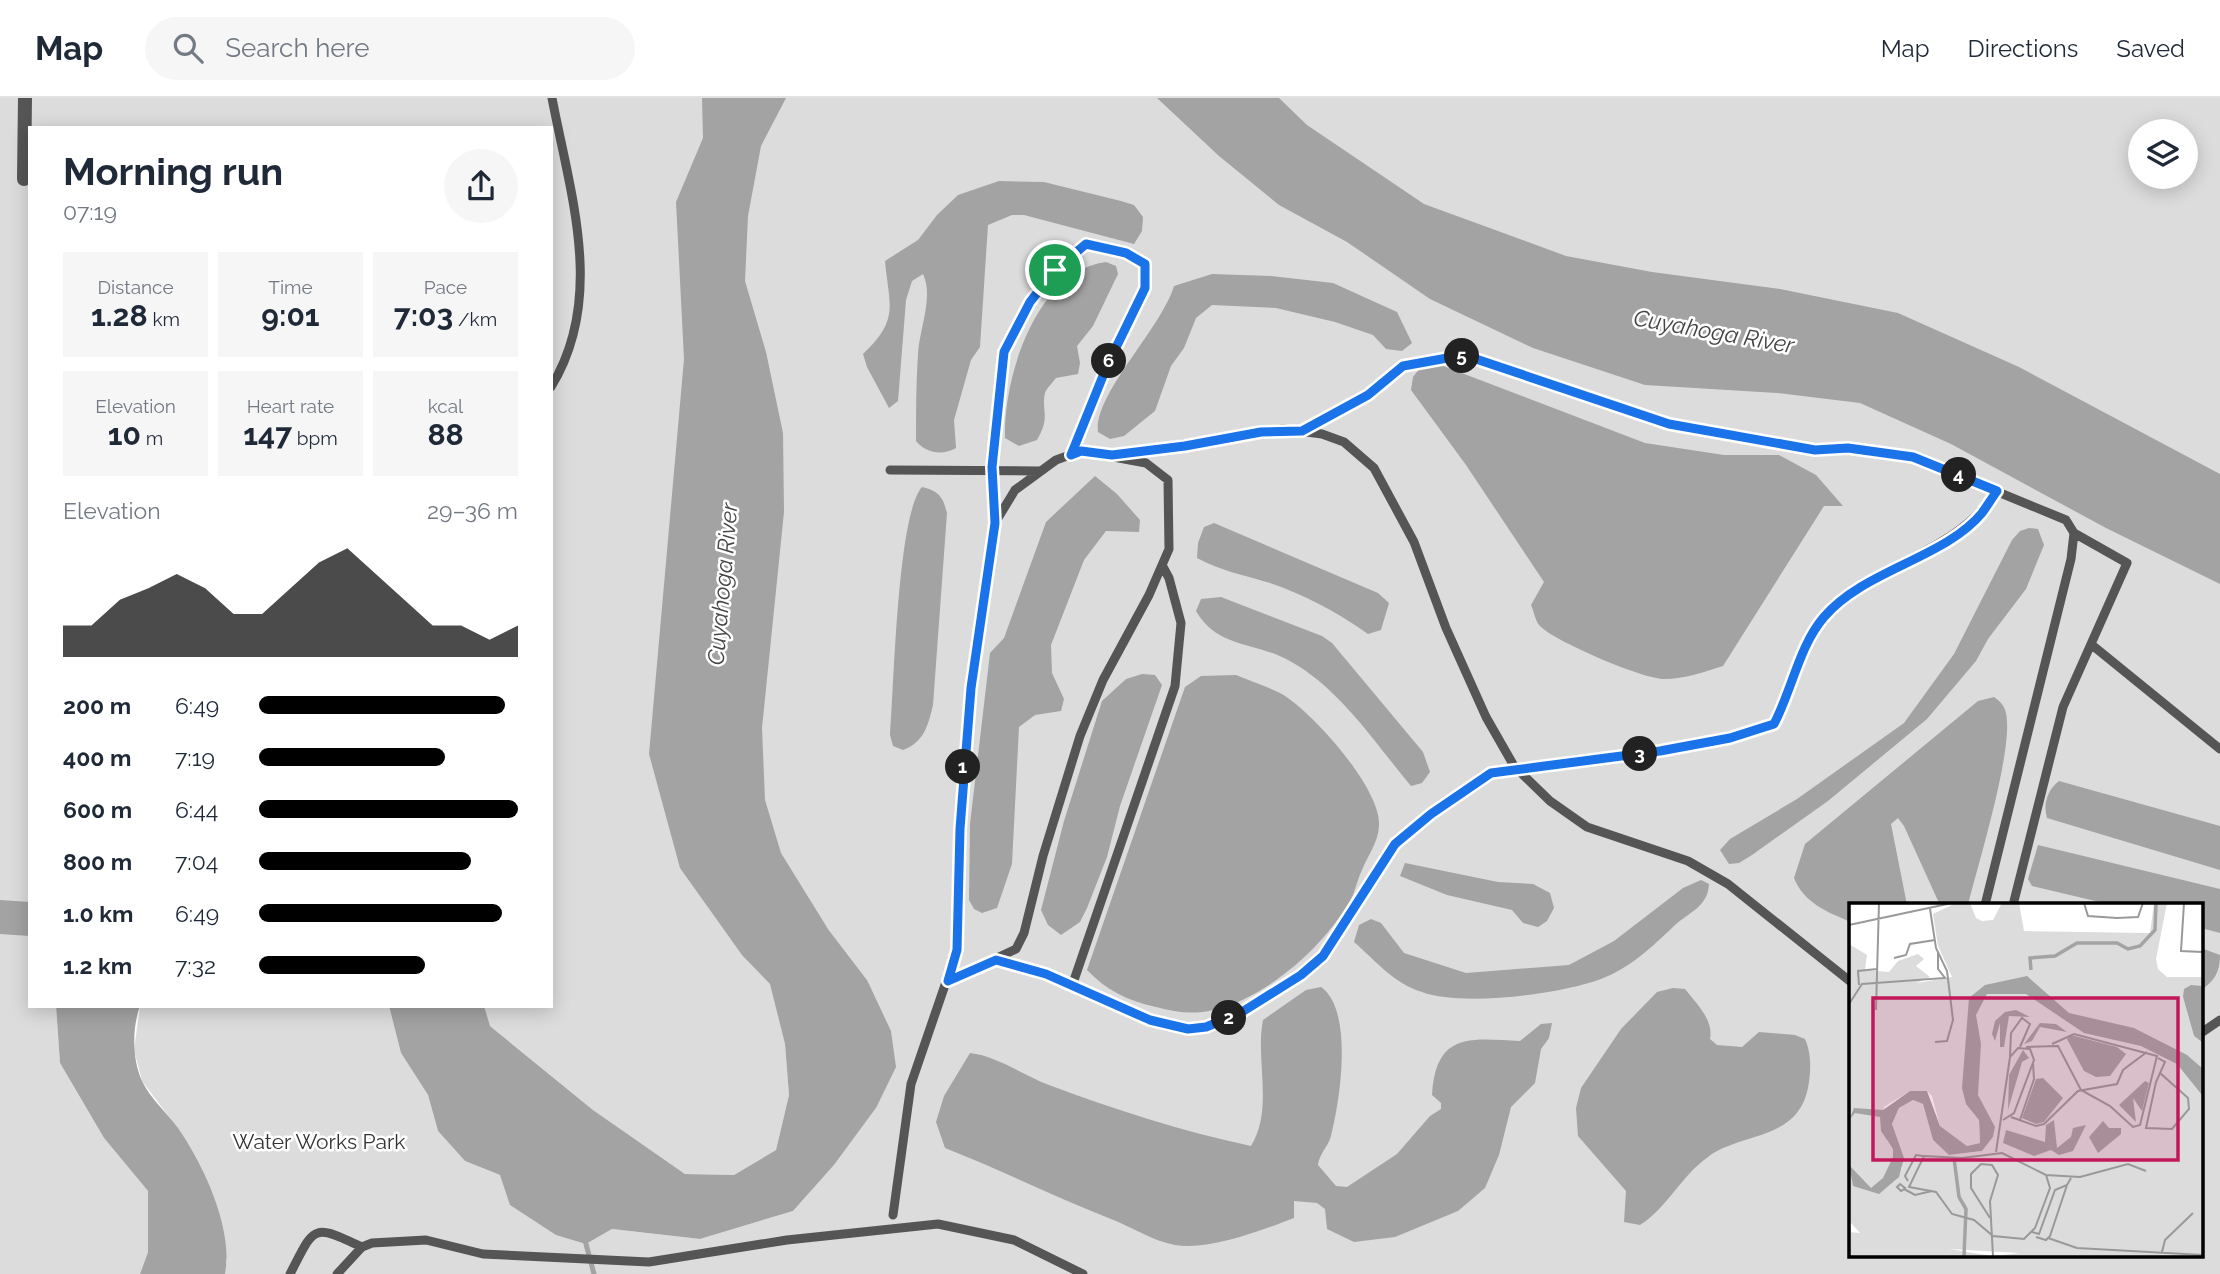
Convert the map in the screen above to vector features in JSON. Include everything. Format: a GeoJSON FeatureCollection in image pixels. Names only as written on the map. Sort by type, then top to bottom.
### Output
{"type":"FeatureCollection","features":[{"type":"Feature","properties":{"kind":"street"},"geometry":{"type":"LineString","coordinates":[[24,179],[25,98]]}},
{"type":"Feature","properties":{"kind":"lane"},"geometry":{"type":"LineString","coordinates":[[552,98],[582,258],[578,327],[553,383]]}},
{"type":"Feature","properties":{"kind":"lane"},"geometry":{"type":"LineString","coordinates":[[893,1215],[911,1084],[957,950],[960,829],[968,713],[995,523],[993,470],[1004,352],[1030,302],[1055,270],[1086,244],[1126,253],[1145,264],[1145,288],[1107,366],[1071,455]]}},
{"type":"Feature","properties":{"kind":"lane"},"geometry":{"type":"LineString","coordinates":[[1302,431],[1368,395],[1403,366],[1464,355],[1669,424],[1815,450],[1848,448],[1913,457],[2066,520],[2074,533],[2127,563],[2063,708],[2013,903]]}},
{"type":"Feature","properties":{"kind":"lane"},"geometry":{"type":"LineString","coordinates":[[1112,455],[1185,446],[1261,432],[1302,431],[1344,442],[1374,468],[1414,542],[1446,628],[1486,717],[1518,770],[1550,801],[1587,827],[1688,861],[1728,884],[1849,980]]}},
{"type":"Feature","properties":{"kind":"lane"},"geometry":{"type":"LineString","coordinates":[[948,981],[1016,949],[1024,933],[1043,856],[1080,736],[1103,680],[1170,548],[1168,480],[1146,463],[1081,451],[1039,471],[1015,490],[995,523]]}},
{"type":"Feature","properties":{"kind":"lane"},"geometry":{"type":"LineString","coordinates":[[890,470],[1039,471]]}},
{"type":"Feature","properties":{"kind":"lane"},"geometry":{"type":"LineString","coordinates":[[996,960],[1046,974],[1150,1020],[1188,1029],[1206,1027],[1242,1012],[1301,975],[1323,956],[1395,844],[1431,814],[1491,773],[1660,751],[1730,738],[1774,724],[1789,696],[1810,639],[1824,617],[1846,597],[1952,537],[1981,515],[1997,491]]}},
{"type":"Feature","properties":{"kind":"lane"},"geometry":{"type":"LineString","coordinates":[[1985,903],[2071,559],[2074,533]]}},
{"type":"Feature","properties":{"kind":"lane"},"geometry":{"type":"LineString","coordinates":[[1072,986],[1175,686],[1181,623],[1170,578],[1162,565]]}},
{"type":"Feature","properties":{"kind":"lane"},"geometry":{"type":"LineString","coordinates":[[2092,645],[2220,749]]}},
{"type":"Feature","properties":{"kind":"lane"},"geometry":{"type":"LineString","coordinates":[[2202,1032],[2220,1020]]}},
{"type":"Feature","properties":{"kind":"lane"},"geometry":{"type":"LineString","coordinates":[[337,1274],[362,1247],[372,1243],[426,1240],[483,1254],[649,1262],[787,1240],[937,1224],[1014,1240],[1083,1274]]}},
{"type":"Feature","properties":{"kind":"lane"},"geometry":{"type":"LineString","coordinates":[[290,1274],[310,1235],[318,1230],[332,1233],[362,1247]]}},
{"type":"Feature","properties":{"kind":"green space","name":"Water Works Park"},"geometry":{"type":"Polygon","coordinates":[[[0,98],[2220,98],[2220,1274],[225,1274],[227,1260],[179,1130],[142,1081],[134,1050],[140,1008],[390,1008],[401,1053],[428,1095],[438,1131],[465,1161],[500,1175],[586,1244],[612,1229],[700,1239],[793,1211],[834,1165],[876,1108],[867,980],[828,929],[771,984],[785,1044],[789,1095],[776,1150],[734,1175],[685,1174],[593,1110],[489,1025],[485,1008],[553,1008],[553,126],[28,126],[28,1008],[56,1008],[60,1063],[104,1138],[148,1191],[148,1252],[140,1274],[0,1274],[0,98]]]}},
{"type":"Feature","properties":{"kind":"water","name":"Cuyahoga River"},"geometry":{"type":"Polygon","coordinates":[[[702,98],[786,98],[761,146],[748,216],[745,281],[766,352],[783,433],[784,512],[762,728],[765,800],[781,853],[828,929],[867,980],[891,1031],[896,1067],[876,1108],[834,1165],[793,1211],[700,1239],[612,1229],[586,1244],[556,1235],[510,1205],[500,1175],[465,1161],[438,1131],[428,1095],[401,1053],[390,1008],[485,1008],[490,1026],[593,1110],[685,1174],[734,1175],[776,1150],[789,1095],[785,1044],[770,984],[742,955],[680,868],[649,754],[684,359],[676,202],[703,138],[702,98]]]}},
{"type":"Feature","properties":{"kind":"water","name":"Cuyahoga River"},"geometry":{"type":"Polygon","coordinates":[[[1157,98],[1279,98],[1307,125],[1424,204],[1566,256],[1652,272],[1780,289],[1898,313],[2019,367],[2220,474],[2220,584],[2106,528],[1951,444],[1860,403],[1777,393],[1645,385],[1533,348],[1430,299],[1347,242],[1279,205],[1219,156],[1157,98]]]}},
{"type":"Feature","properties":{"kind":"water"},"geometry":{"type":"Polygon","coordinates":[[[999,181],[1044,182],[1134,205],[1143,217],[1142,231],[1134,244],[1024,215],[1012,215],[988,225],[980,347],[971,360],[954,420],[956,448],[934,452],[916,441],[918,354],[927,293],[923,274],[912,281],[906,300],[898,401],[889,408],[863,354],[883,331],[887,321],[890,301],[885,261],[918,240],[937,215],[958,195],[999,181]]]}},
{"type":"Feature","properties":{"kind":"water"},"geometry":{"type":"Polygon","coordinates":[[[1106,262],[1116,266],[1118,274],[1093,326],[1077,346],[1080,363],[1078,374],[1056,378],[1050,385],[1045,393],[1045,419],[1037,440],[1019,446],[1005,438],[1006,414],[1010,386],[1028,331],[1060,285],[1081,270],[1106,262]]]}},
{"type":"Feature","properties":{"kind":"water"},"geometry":{"type":"Polygon","coordinates":[[[1212,274],[1271,276],[1333,283],[1397,312],[1412,343],[1402,351],[1386,349],[1373,335],[1335,322],[1276,308],[1212,305],[1196,318],[1184,348],[1171,366],[1155,411],[1124,436],[1110,439],[1098,432],[1099,417],[1106,400],[1156,322],[1174,286],[1212,274]]]}},
{"type":"Feature","properties":{"kind":"water"},"geometry":{"type":"Polygon","coordinates":[[[1438,364],[1645,443],[1724,455],[1779,455],[1816,475],[1843,506],[1824,506],[1723,666],[1672,679],[1638,673],[1579,649],[1539,625],[1531,605],[1544,582],[1466,465],[1411,390],[1413,377],[1420,368],[1438,364]]]}},
{"type":"Feature","properties":{"kind":"water"},"geometry":{"type":"Polygon","coordinates":[[[1095,476],[1117,494],[1140,520],[1139,532],[1106,531],[1084,560],[1051,645],[1052,673],[1064,699],[1061,711],[1035,715],[1019,727],[1012,864],[997,908],[982,913],[974,909],[969,900],[970,824],[990,653],[1004,638],[1046,522],[1095,476]]]}},
{"type":"Feature","properties":{"kind":"water"},"geometry":{"type":"Polygon","coordinates":[[[922,487],[933,490],[939,496],[947,513],[933,705],[927,726],[920,738],[903,750],[893,746],[890,735],[898,605],[907,531],[922,487]]]}},
{"type":"Feature","properties":{"kind":"water"},"geometry":{"type":"Polygon","coordinates":[[[1214,523],[1378,593],[1389,603],[1381,630],[1368,634],[1295,593],[1224,570],[1197,558],[1198,543],[1204,527],[1214,523]]]}},
{"type":"Feature","properties":{"kind":"water"},"geometry":{"type":"Polygon","coordinates":[[[2038,529],[2044,545],[2026,589],[1988,639],[1976,661],[1927,719],[1828,801],[1752,855],[1739,863],[1729,864],[1720,850],[1730,839],[1797,799],[1904,723],[1954,654],[2012,540],[2020,531],[2038,529]]]}},
{"type":"Feature","properties":{"kind":"water"},"geometry":{"type":"Polygon","coordinates":[[[1221,597],[1322,636],[1332,643],[1423,752],[1430,772],[1422,783],[1411,786],[1340,700],[1306,671],[1275,654],[1226,638],[1205,623],[1196,611],[1201,599],[1221,597]]]}},
{"type":"Feature","properties":{"kind":"water"},"geometry":{"type":"Polygon","coordinates":[[[1142,674],[1155,675],[1162,685],[1120,806],[1107,857],[1087,908],[1080,922],[1061,935],[1048,925],[1041,910],[1064,821],[1102,701],[1126,679],[1142,674]]]}},
{"type":"Feature","properties":{"kind":"water"},"geometry":{"type":"Polygon","coordinates":[[[1236,675],[1280,693],[1293,702],[1342,752],[1357,772],[1377,810],[1379,826],[1375,843],[1353,895],[1342,913],[1312,950],[1274,981],[1233,1004],[1213,1010],[1184,1012],[1136,1002],[1118,994],[1087,970],[1185,687],[1201,676],[1236,675]]]}},
{"type":"Feature","properties":{"kind":"water"},"geometry":{"type":"Polygon","coordinates":[[[1994,697],[2002,704],[2006,713],[2007,730],[1994,807],[1969,903],[1939,903],[1898,818],[1891,824],[1907,903],[1849,903],[1849,921],[1810,900],[1794,878],[1805,844],[1978,701],[1994,697]]]}},
{"type":"Feature","properties":{"kind":"water"},"geometry":{"type":"Polygon","coordinates":[[[2059,781],[2220,826],[2220,870],[2047,818],[2047,798],[2059,781]]]}},
{"type":"Feature","properties":{"kind":"water"},"geometry":{"type":"Polygon","coordinates":[[[2038,845],[2220,889],[2220,933],[2202,928],[2202,903],[2104,903],[2032,886],[2028,879],[2038,845]]]}},
{"type":"Feature","properties":{"kind":"water"},"geometry":{"type":"Polygon","coordinates":[[[1405,863],[1498,882],[1533,884],[1550,893],[1554,908],[1547,921],[1538,927],[1523,923],[1512,910],[1447,895],[1400,876],[1405,863]]]}},
{"type":"Feature","properties":{"kind":"water"},"geometry":{"type":"Polygon","coordinates":[[[1701,880],[1709,884],[1701,904],[1622,969],[1601,979],[1537,994],[1461,998],[1422,992],[1385,971],[1354,942],[1359,925],[1371,919],[1381,923],[1404,953],[1466,973],[1569,965],[1614,941],[1683,888],[1701,880]]]}},
{"type":"Feature","properties":{"kind":"water"},"geometry":{"type":"Polygon","coordinates":[[[0,900],[28,902],[28,936],[0,934],[0,900]]]}},
{"type":"Feature","properties":{"kind":"water"},"geometry":{"type":"Polygon","coordinates":[[[2202,948],[2220,955],[2216,975],[2202,989],[2202,948]]]}},
{"type":"Feature","properties":{"kind":"water"},"geometry":{"type":"Polygon","coordinates":[[[1321,987],[1331,999],[1338,1015],[1342,1057],[1335,1120],[1330,1140],[1318,1165],[1336,1186],[1347,1187],[1397,1154],[1430,1116],[1441,1109],[1441,1103],[1432,1095],[1435,1074],[1449,1049],[1472,1040],[1520,1041],[1541,1024],[1552,1023],[1549,1038],[1541,1049],[1535,1083],[1511,1107],[1499,1155],[1485,1188],[1458,1211],[1395,1237],[1354,1242],[1327,1229],[1325,1209],[1317,1203],[1294,1201],[1294,1218],[1281,1223],[1219,1242],[1175,1245],[945,1148],[936,1122],[944,1096],[970,1053],[990,1058],[1049,1085],[1124,1111],[1199,1134],[1251,1146],[1258,1132],[1263,1100],[1263,1020],[1306,990],[1321,987]]]}},
{"type":"Feature","properties":{"kind":"water"},"geometry":{"type":"Polygon","coordinates":[[[1673,988],[1685,989],[1699,1006],[1709,1025],[1710,1039],[1717,1045],[1742,1047],[1759,1032],[1795,1035],[1805,1039],[1810,1060],[1809,1082],[1804,1101],[1795,1115],[1769,1132],[1708,1157],[1650,1218],[1640,1225],[1624,1222],[1626,1191],[1578,1136],[1576,1108],[1581,1088],[1621,1029],[1657,992],[1673,988]]]}},
{"type":"Feature","properties":{"kind":"water"},"geometry":{"type":"Polygon","coordinates":[[[56,1008],[140,1008],[134,1043],[136,1063],[149,1093],[178,1128],[206,1178],[225,1237],[225,1274],[140,1274],[148,1252],[148,1191],[104,1138],[60,1063],[56,1008]]]}},
{"type":"Feature","properties":{"kind":"waterway"},"geometry":{"type":"LineString","coordinates":[[586,1244],[594,1274]]}},
{"type":"Feature","properties":{"kind":"route"},"geometry":{"type":"LineString","coordinates":[[1086,244],[1126,253],[1145,264],[1145,288],[1107,366],[1071,455],[1081,451],[1112,455],[1283,429],[1302,431],[1368,395],[1403,366],[1464,355],[1669,424],[1815,450],[1848,448],[1913,457],[1997,491],[1981,515],[1952,537],[1846,597],[1824,617],[1810,639],[1789,696],[1774,724],[1730,738],[1660,751],[1491,773],[1431,814],[1395,844],[1323,956],[1301,975],[1242,1012],[1206,1027],[1188,1029],[1150,1020],[1046,974],[996,960],[948,981],[957,950],[964,752],[995,523],[992,467],[1004,352],[1030,302],[1055,270],[1086,244]]}}]}
